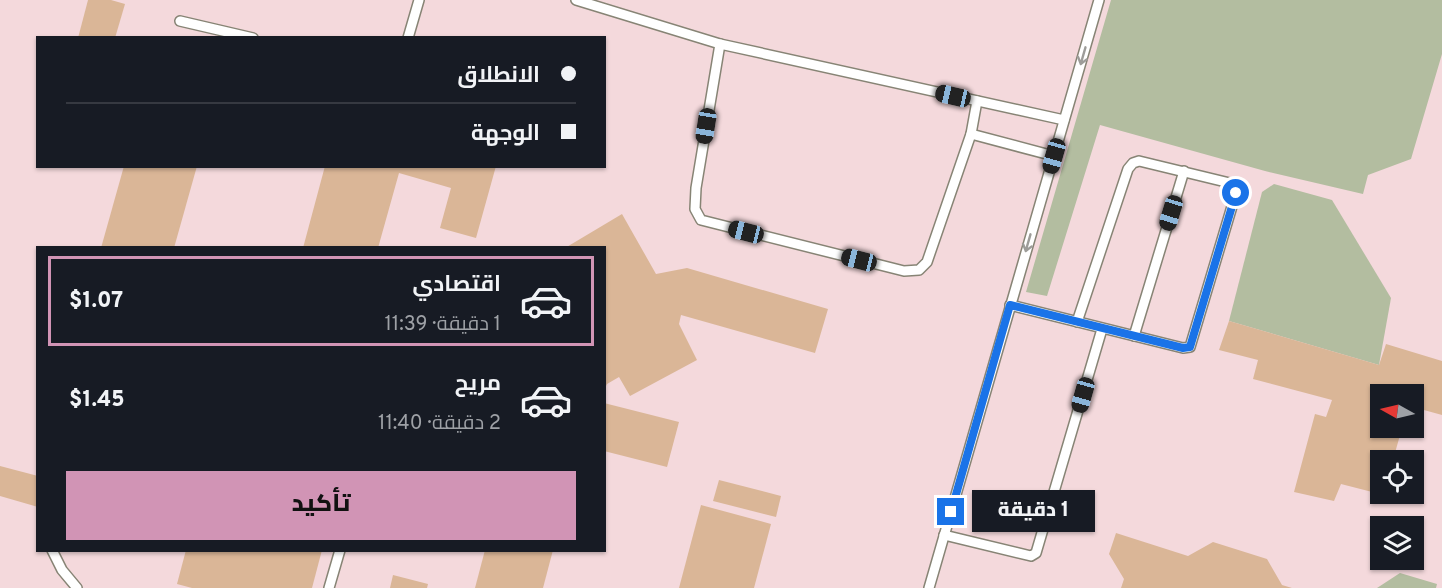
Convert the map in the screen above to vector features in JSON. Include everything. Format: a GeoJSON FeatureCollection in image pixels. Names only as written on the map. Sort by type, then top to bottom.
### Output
{"type":"FeatureCollection","features":[{"type":"Feature","properties":{"kind":"lane"},"geometry":{"type":"LineString","coordinates":[[409,36],[419,0]]}},
{"type":"Feature","properties":{"kind":"lane"},"geometry":{"type":"LineString","coordinates":[[576,0],[720,44],[1064,120]]}},
{"type":"Feature","properties":{"kind":"lane"},"geometry":{"type":"LineString","coordinates":[[929,588],[1099,0]]}},
{"type":"Feature","properties":{"kind":"lane"},"geometry":{"type":"LineString","coordinates":[[180,21],[245,36]]}},
{"type":"Feature","properties":{"kind":"lane"},"geometry":{"type":"LineString","coordinates":[[720,44],[696,188],[695,208],[701,220],[904,271],[919,270],[927,262],[971,134],[977,101]]}},
{"type":"Feature","properties":{"kind":"lane"},"geometry":{"type":"LineString","coordinates":[[971,134],[1054,156]]}},
{"type":"Feature","properties":{"kind":"lane"},"geometry":{"type":"LineString","coordinates":[[1010,305],[1102,329],[1183,348],[1190,347],[1236,193],[1234,184],[1139,161],[1133,163],[1128,169],[1077,322]]}},
{"type":"Feature","properties":{"kind":"lane"},"geometry":{"type":"LineString","coordinates":[[1134,336],[1184,171]]}},
{"type":"Feature","properties":{"kind":"lane"},"geometry":{"type":"LineString","coordinates":[[944,535],[1031,556],[1036,553],[1102,329]]}},
{"type":"Feature","properties":{"kind":"lane"},"geometry":{"type":"LineString","coordinates":[[53,552],[62,570],[77,588]]}},
{"type":"Feature","properties":{"kind":"lane"},"geometry":{"type":"LineString","coordinates":[[329,588],[339,552]]}},
{"type":"Feature","properties":{"kind":"shaded area"},"geometry":{"type":"Polygon","coordinates":[[[0,0],[1442,0],[1442,588],[0,588],[0,0]]]}},
{"type":"Feature","properties":{"kind":"green space"},"geometry":{"type":"Polygon","coordinates":[[[1111,0],[1442,0],[1442,54],[1411,159],[1368,175],[1363,194],[1265,171],[1100,125],[1047,296],[1026,292],[1111,0]]]}},
{"type":"Feature","properties":{"kind":"green space"},"geometry":{"type":"Polygon","coordinates":[[[1274,184],[1332,200],[1391,298],[1379,365],[1229,321],[1262,192],[1274,184]]]}},
{"type":"Feature","properties":{"kind":"green space"},"geometry":{"type":"Polygon","coordinates":[[[1400,573],[1437,584],[1436,588],[1377,588],[1400,573]]]}},
{"type":"Feature","properties":{"kind":"building"},"geometry":{"type":"Polygon","coordinates":[[[88,0],[111,0],[125,4],[116,36],[79,36],[88,0]]]}},
{"type":"Feature","properties":{"kind":"building"},"geometry":{"type":"Polygon","coordinates":[[[123,168],[196,168],[175,246],[102,246],[123,168]]]}},
{"type":"Feature","properties":{"kind":"building"},"geometry":{"type":"Polygon","coordinates":[[[324,168],[495,168],[476,238],[440,228],[451,188],[399,173],[379,246],[304,246],[324,168]]]}},
{"type":"Feature","properties":{"kind":"building"},"geometry":{"type":"Polygon","coordinates":[[[622,214],[656,274],[687,268],[828,309],[815,353],[681,315],[679,324],[697,360],[630,396],[619,377],[606,386],[606,246],[568,246],[622,214]]]}},
{"type":"Feature","properties":{"kind":"building"},"geometry":{"type":"Polygon","coordinates":[[[1229,321],[1379,365],[1386,344],[1442,361],[1442,415],[1424,410],[1424,384],[1370,384],[1370,438],[1399,438],[1396,450],[1370,450],[1370,491],[1341,484],[1334,501],[1294,492],[1315,414],[1326,417],[1332,400],[1253,379],[1258,360],[1219,350],[1229,321]]]}},
{"type":"Feature","properties":{"kind":"building"},"geometry":{"type":"Polygon","coordinates":[[[606,404],[679,422],[667,467],[606,452],[606,404]]]}},
{"type":"Feature","properties":{"kind":"building"},"geometry":{"type":"Polygon","coordinates":[[[0,466],[36,475],[36,506],[0,496],[0,466]]]}},
{"type":"Feature","properties":{"kind":"building"},"geometry":{"type":"Polygon","coordinates":[[[719,480],[781,496],[776,517],[713,501],[719,480]]]}},
{"type":"Feature","properties":{"kind":"building"},"geometry":{"type":"Polygon","coordinates":[[[701,505],[771,524],[754,588],[679,588],[701,505]]]}},
{"type":"Feature","properties":{"kind":"building"},"geometry":{"type":"Polygon","coordinates":[[[1116,533],[1188,556],[1213,542],[1267,559],[1282,585],[1292,588],[1121,588],[1124,579],[1109,554],[1116,533]]]}},
{"type":"Feature","properties":{"kind":"building"},"geometry":{"type":"Polygon","coordinates":[[[185,552],[321,552],[312,588],[192,588],[177,584],[185,552]]]}},
{"type":"Feature","properties":{"kind":"building"},"geometry":{"type":"Polygon","coordinates":[[[484,552],[552,552],[543,588],[475,588],[484,552]]]}},
{"type":"Feature","properties":{"kind":"building"},"geometry":{"type":"Polygon","coordinates":[[[393,575],[428,584],[427,588],[390,588],[393,575]]]}},
{"type":"Feature","properties":{"kind":"route"},"geometry":{"type":"LineString","coordinates":[[951,512],[1010,305],[1183,348],[1190,347],[1236,193]]}}]}
